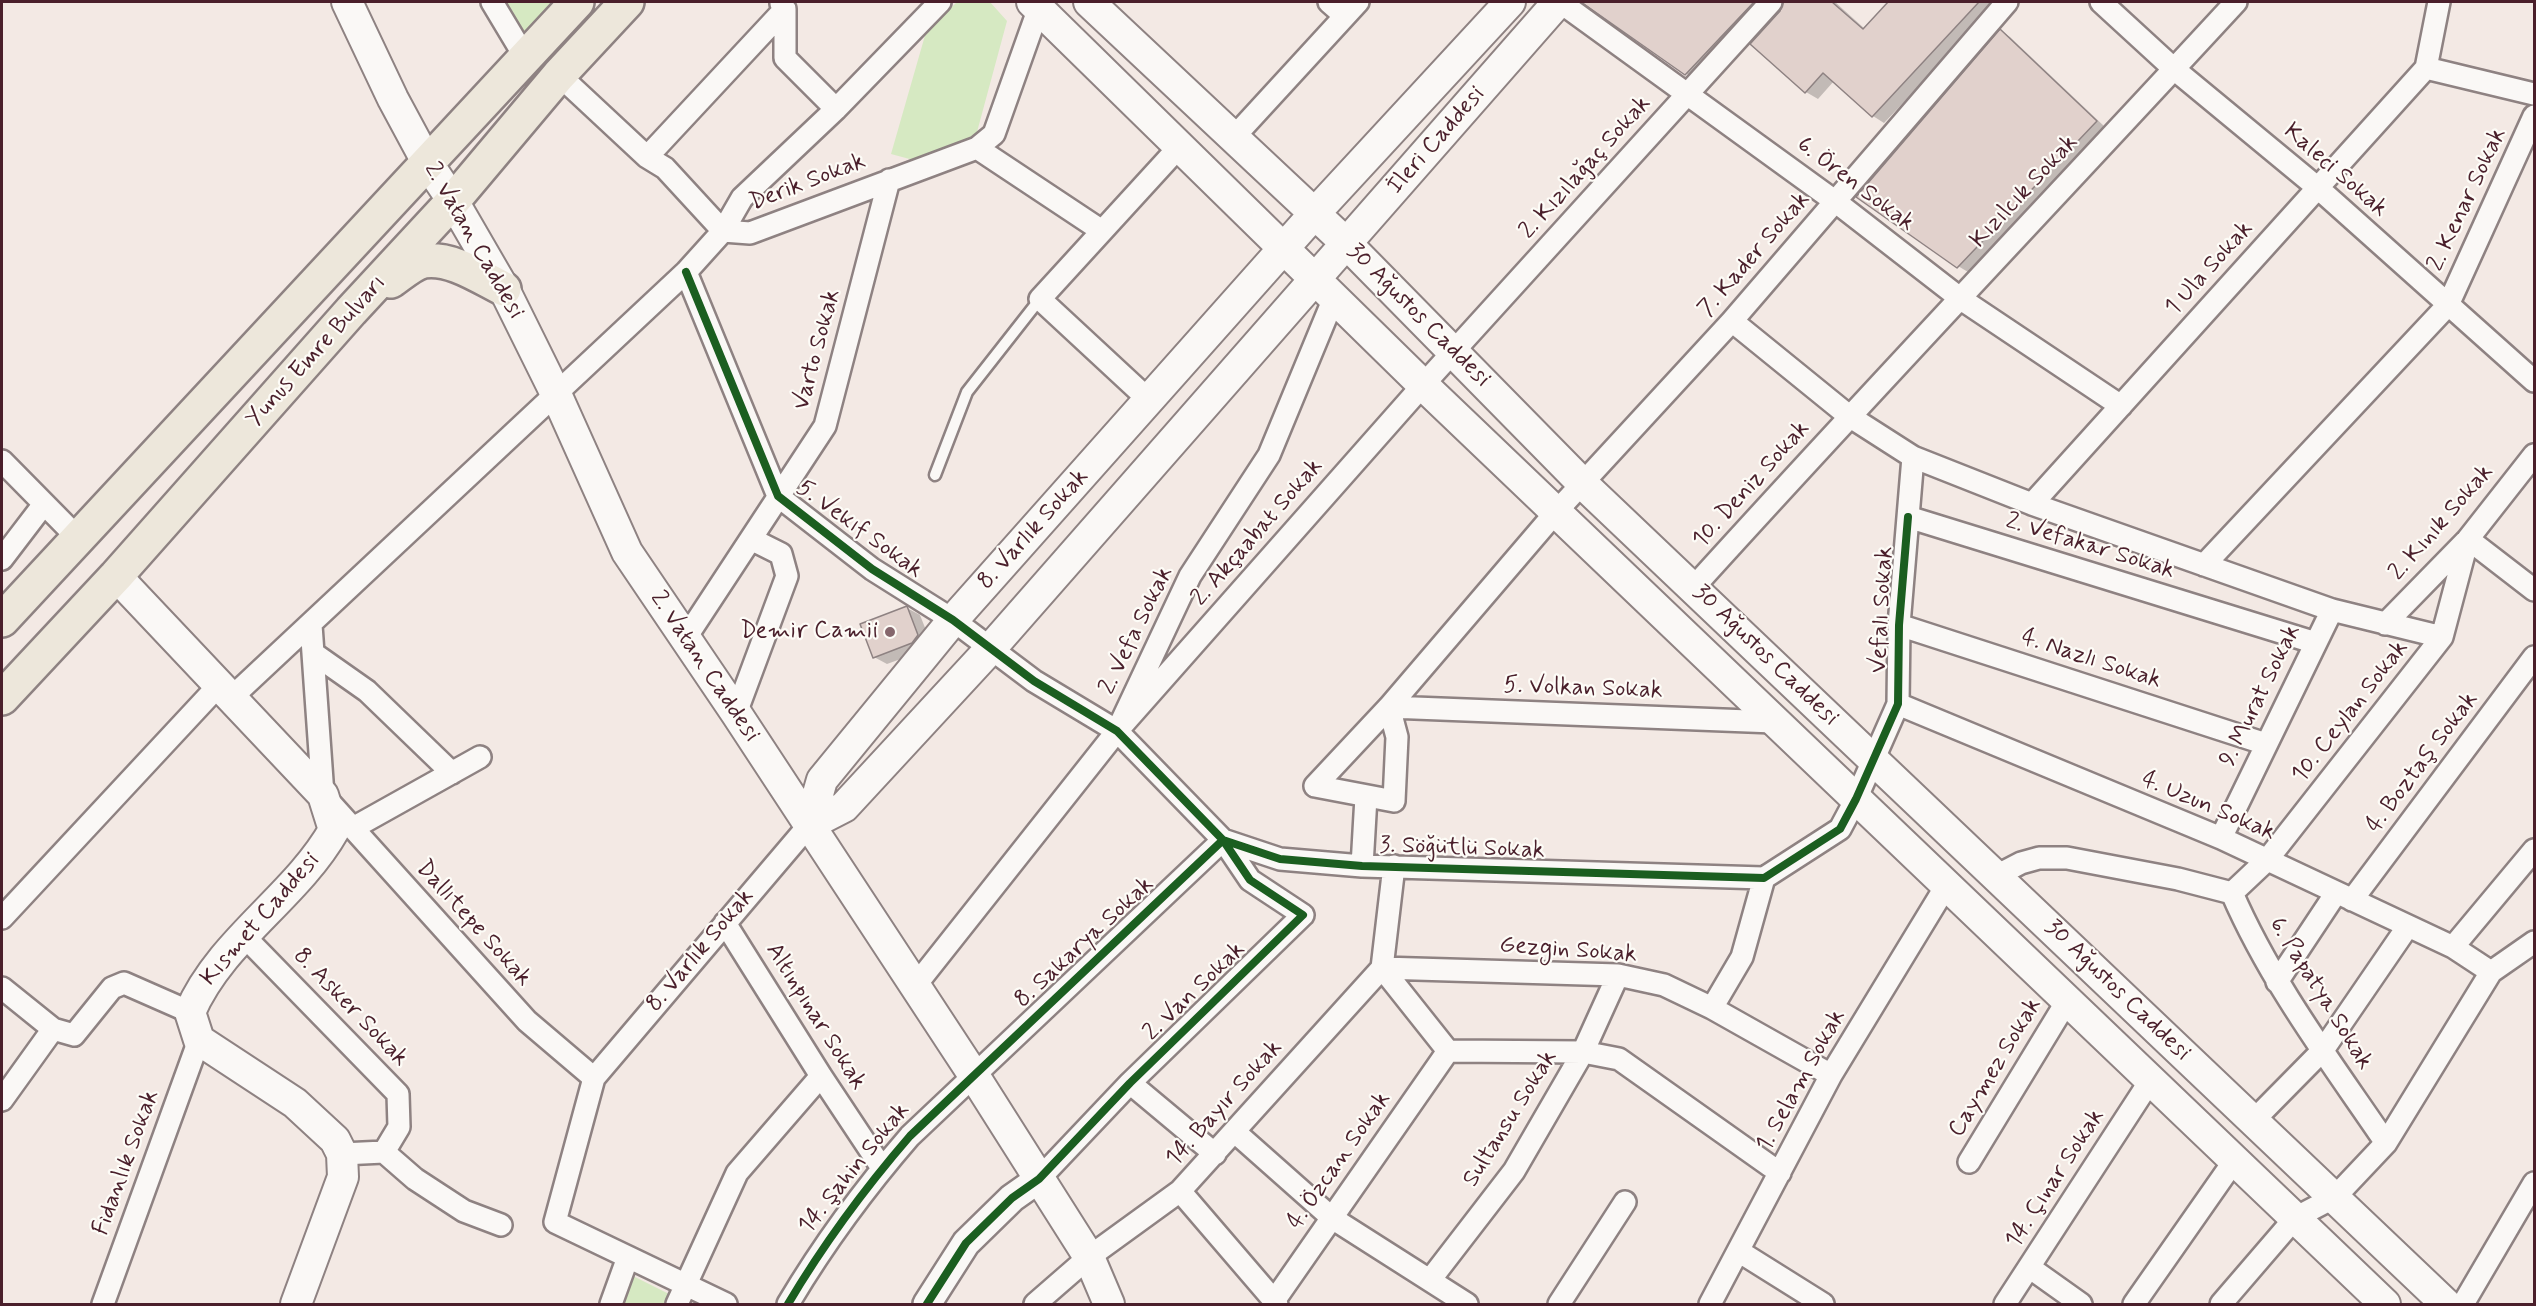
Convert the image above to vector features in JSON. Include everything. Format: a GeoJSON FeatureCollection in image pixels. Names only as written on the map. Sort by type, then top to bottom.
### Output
{"type":"FeatureCollection","features":[{"type":"Feature","properties":{"kind":"main road","name":"2. Vatan Caddesi"},"geometry":{"type":"LineString","coordinates":[[347,2],[393,99],[428,164],[453,201],[504,289],[556,394],[627,552],[736,713],[973,1074],[1089,1257],[1110,1305]]}},
{"type":"Feature","properties":{"kind":"main road","name":"Yunus Emre Bulvarı"},"geometry":{"type":"LineString","coordinates":[[2,620],[577,2]]}},
{"type":"Feature","properties":{"kind":"main road","name":"Yunus Emre Bulvarı"},"geometry":{"type":"LineString","coordinates":[[2,698],[116,576],[351,311],[453,201],[560,75],[627,2]]}},
{"type":"Feature","properties":{"kind":"main road","name":"30 Ağustos Caddesi"},"geometry":{"type":"LineString","coordinates":[[1089,2],[1347,244],[1438,368],[1555,513],[2385,1305]]}},
{"type":"Feature","properties":{"kind":"main road","name":"İleri Caddesi"},"geometry":{"type":"LineString","coordinates":[[1284,250],[1315,213],[1510,2]]}},
{"type":"Feature","properties":{"kind":"main road","name":"İleri Caddesi"},"geometry":{"type":"LineString","coordinates":[[1325,289],[1347,244],[1559,2]]}},
{"type":"Feature","properties":{"kind":"main road","name":"30 Ağustos Caddesi"},"geometry":{"type":"LineString","coordinates":[[1037,4],[1325,289],[1438,368],[1583,484],[2446,1305]]}},
{"type":"Feature","properties":{"kind":"main road","name":"8. Varlık Sokak"},"geometry":{"type":"LineString","coordinates":[[809,825],[822,780],[953,620],[1284,250]]}},
{"type":"Feature","properties":{"kind":"main road"},"geometry":{"type":"LineString","coordinates":[[351,311],[391,280],[422,261],[444,262],[467,270],[504,289]]}},
{"type":"Feature","properties":{"kind":"main road","name":"8. Varlık Sokak"},"geometry":{"type":"LineString","coordinates":[[809,825],[844,807],[1325,289]]}},
{"type":"Feature","properties":{"kind":"main road","name":"Kısmet Caddesi"},"geometry":{"type":"LineString","coordinates":[[116,576],[323,795],[334,830],[322,850],[244,936],[200,989],[190,1012],[199,1040]]}},
{"type":"Feature","properties":{"kind":"main road"},"geometry":{"type":"LineString","coordinates":[[199,1040],[295,1103],[335,1140],[342,1154],[343,1177],[296,1305]]}},
{"type":"Feature","properties":{"kind":"street"},"geometry":{"type":"LineString","coordinates":[[492,2],[525,57]]}},
{"type":"Feature","properties":{"kind":"street"},"geometry":{"type":"LineString","coordinates":[[560,75],[646,157],[665,168],[723,231],[742,198],[836,109],[940,2]]}},
{"type":"Feature","properties":{"kind":"street"},"geometry":{"type":"LineString","coordinates":[[1234,137],[1352,9],[1329,2]]}},
{"type":"Feature","properties":{"kind":"street","name":"6. Ören Sokak"},"geometry":{"type":"LineString","coordinates":[[1559,2],[1689,93],[1836,202],[1961,299],[2121,406]]}},
{"type":"Feature","properties":{"kind":"street","name":"2. Kızılağaç Sokak"},"geometry":{"type":"LineString","coordinates":[[1438,368],[1771,2]]}},
{"type":"Feature","properties":{"kind":"street","name":"7. Kader Sokak"},"geometry":{"type":"LineString","coordinates":[[1583,484],[1732,321],[2007,2]]}},
{"type":"Feature","properties":{"kind":"street","name":"Kaleci Sokak"},"geometry":{"type":"LineString","coordinates":[[2101,2],[2174,69],[2318,188],[2535,381]]}},
{"type":"Feature","properties":{"kind":"street","name":"Kızılcık Sokak"},"geometry":{"type":"LineString","coordinates":[[1849,416],[1961,299],[2236,2]]}},
{"type":"Feature","properties":{"kind":"street"},"geometry":{"type":"LineString","coordinates":[[2439,2],[2426,68],[2535,94]]}},
{"type":"Feature","properties":{"kind":"street","name":"Derik Sokak"},"geometry":{"type":"LineString","coordinates":[[2,918],[225,692],[311,625],[686,273],[723,231],[750,233],[977,148],[994,134],[1037,4]]}},
{"type":"Feature","properties":{"kind":"street"},"geometry":{"type":"LineString","coordinates":[[646,157],[782,5]]}},
{"type":"Feature","properties":{"kind":"street"},"geometry":{"type":"LineString","coordinates":[[782,5],[785,58],[836,109]]}},
{"type":"Feature","properties":{"kind":"street","name":"1 Ula Sokak"},"geometry":{"type":"LineString","coordinates":[[2032,504],[2426,68]]}},
{"type":"Feature","properties":{"kind":"street","name":"2. Kenar Sokak"},"geometry":{"type":"LineString","coordinates":[[2204,565],[2448,305],[2535,116]]}},
{"type":"Feature","properties":{"kind":"street"},"geometry":{"type":"LineString","coordinates":[[1149,401],[1040,300],[1179,147]]}},
{"type":"Feature","properties":{"kind":"street"},"geometry":{"type":"LineString","coordinates":[[977,148],[1102,231]]}},
{"type":"Feature","properties":{"kind":"street","name":"Varto Sokak"},"geometry":{"type":"LineString","coordinates":[[685,639],[825,426],[890,180]]}},
{"type":"Feature","properties":{"kind":"street","name":"5. Vekıf Sokak"},"geometry":{"type":"LineString","coordinates":[[686,273],[778,496],[872,569],[953,620],[992,647],[1034,681],[1117,731]]}},
{"type":"Feature","properties":{"kind":"street","name":"2. Vefa Sokak"},"geometry":{"type":"LineString","coordinates":[[915,986],[1117,731],[1190,576],[1269,455],[1325,289]]}},
{"type":"Feature","properties":{"kind":"street"},"geometry":{"type":"LineString","coordinates":[[1732,321],[1849,416],[1913,457],[2032,504],[2332,610],[2442,637]]}},
{"type":"Feature","properties":{"kind":"street","name":"2. Akçaabat Sokak"},"geometry":{"type":"LineString","coordinates":[[1117,731],[1438,368]]}},
{"type":"Feature","properties":{"kind":"street","name":"10. Deniz Sokak"},"geometry":{"type":"LineString","coordinates":[[1693,588],[1849,416]]}},
{"type":"Feature","properties":{"kind":"street","name":"2. Kınık Sokak"},"geometry":{"type":"LineString","coordinates":[[2385,624],[2468,539],[2535,455]]}},
{"type":"Feature","properties":{"kind":"street"},"geometry":{"type":"LineString","coordinates":[[1908,517],[1913,457]]}},
{"type":"Feature","properties":{"kind":"street"},"geometry":{"type":"LineString","coordinates":[[2,461],[77,537]]}},
{"type":"Feature","properties":{"kind":"street"},"geometry":{"type":"LineString","coordinates":[[1389,706],[1397,737],[1394,801],[1315,786],[1389,706],[1555,513],[1583,484]]}},
{"type":"Feature","properties":{"kind":"street"},"geometry":{"type":"LineString","coordinates":[[2,559],[44,504]]}},
{"type":"Feature","properties":{"kind":"street","name":"Vefalı Sokak"},"geometry":{"type":"LineString","coordinates":[[1898,704],[1899,625],[1908,517]]}},
{"type":"Feature","properties":{"kind":"street","name":"2. Vefakar Sokak"},"geometry":{"type":"LineString","coordinates":[[1908,517],[2316,643]]}},
{"type":"Feature","properties":{"kind":"street"},"geometry":{"type":"LineString","coordinates":[[736,713],[787,576],[781,554],[751,539]]}},
{"type":"Feature","properties":{"kind":"street"},"geometry":{"type":"LineString","coordinates":[[2468,539],[2535,590]]}},
{"type":"Feature","properties":{"kind":"street","name":"10. Ceylan Sokak"},"geometry":{"type":"LineString","coordinates":[[2232,893],[2267,860],[2442,637],[2468,539]]}},
{"type":"Feature","properties":{"kind":"street","name":"9. Murat Sokak"},"geometry":{"type":"LineString","coordinates":[[2221,838],[2332,610]]}},
{"type":"Feature","properties":{"kind":"street"},"geometry":{"type":"LineString","coordinates":[[311,625],[323,795]]}},
{"type":"Feature","properties":{"kind":"street","name":"4. Nazlı Sokak"},"geometry":{"type":"LineString","coordinates":[[1899,625],[2266,744]]}},
{"type":"Feature","properties":{"kind":"street"},"geometry":{"type":"LineString","coordinates":[[313,653],[367,691],[452,773]]}},
{"type":"Feature","properties":{"kind":"street","name":"4. Boztaş Sokak"},"geometry":{"type":"LineString","coordinates":[[2277,982],[2535,657]]}},
{"type":"Feature","properties":{"kind":"street"},"geometry":{"type":"LineString","coordinates":[[1712,1008],[1742,957],[1764,879],[1840,829],[1856,800],[1898,704]]}},
{"type":"Feature","properties":{"kind":"street","name":"4. Uzun Sokak"},"geometry":{"type":"LineString","coordinates":[[1898,704],[2221,838],[2453,947],[2491,972]]}},
{"type":"Feature","properties":{"kind":"street","name":"5. Volkan Sokak"},"geometry":{"type":"LineString","coordinates":[[1389,706],[1774,722]]}},
{"type":"Feature","properties":{"kind":"street","name":"3. Söğütlü Sokak"},"geometry":{"type":"LineString","coordinates":[[1117,731],[1223,840],[1280,859],[1362,866],[1764,879]]}},
{"type":"Feature","properties":{"kind":"street"},"geometry":{"type":"LineString","coordinates":[[353,828],[480,758]]}},
{"type":"Feature","properties":{"kind":"street","name":"Dallıtepe Sokak"},"geometry":{"type":"LineString","coordinates":[[323,795],[526,1021],[594,1078]]}},
{"type":"Feature","properties":{"kind":"street"},"geometry":{"type":"LineString","coordinates":[[1362,866],[1366,797]]}},
{"type":"Feature","properties":{"kind":"street","name":"8. Varlık Sokak"},"geometry":{"type":"LineString","coordinates":[[594,1078],[809,825]]}},
{"type":"Feature","properties":{"kind":"street","name":"8. Sakarya Sokak"},"geometry":{"type":"LineString","coordinates":[[973,1074],[1223,840]]}},
{"type":"Feature","properties":{"kind":"street","name":"2. Van Sokak"},"geometry":{"type":"LineString","coordinates":[[1039,1179],[1130,1083],[1303,915],[1250,880],[1223,840]]}},
{"type":"Feature","properties":{"kind":"street"},"geometry":{"type":"LineString","coordinates":[[2453,947],[2535,850]]}},
{"type":"Feature","properties":{"kind":"street"},"geometry":{"type":"LineString","coordinates":[[1996,876],[2021,863],[2039,858],[2067,858],[2178,879],[2232,893]]}},
{"type":"Feature","properties":{"kind":"street"},"geometry":{"type":"LineString","coordinates":[[1394,866],[1382,968],[1448,1051],[1583,1052],[1619,1059],[1780,1173]]}},
{"type":"Feature","properties":{"kind":"street","name":"1. Selam Sokak"},"geometry":{"type":"LineString","coordinates":[[1710,1305],[1740,1252],[1831,1075],[1946,886]]}},
{"type":"Feature","properties":{"kind":"street","name":"6. Papatya Sokak"},"geometry":{"type":"LineString","coordinates":[[2232,893],[2251,936],[2277,982],[2386,1143]]}},
{"type":"Feature","properties":{"kind":"street","name":"Altınpınar Sokak"},"geometry":{"type":"LineString","coordinates":[[725,924],[882,1168]]}},
{"type":"Feature","properties":{"kind":"street"},"geometry":{"type":"LineString","coordinates":[[2254,1120],[2323,1050],[2408,926]]}},
{"type":"Feature","properties":{"kind":"street","name":"8. Asker Sokak"},"geometry":{"type":"LineString","coordinates":[[244,936],[398,1094],[399,1127],[384,1152]]}},
{"type":"Feature","properties":{"kind":"street"},"geometry":{"type":"LineString","coordinates":[[2221,1305],[2295,1218],[2335,1197],[2386,1143],[2491,972],[2535,942]]}},
{"type":"Feature","properties":{"kind":"street","name":"Gezgin Sokak"},"geometry":{"type":"LineString","coordinates":[[1382,968],[1618,975],[1664,985],[1712,1008],[1831,1075]]}},
{"type":"Feature","properties":{"kind":"street","name":"14. Bayır Sokak"},"geometry":{"type":"LineString","coordinates":[[1035,1305],[1089,1257],[1180,1191],[1382,968]]}},
{"type":"Feature","properties":{"kind":"street","name":"Sultansu Sokak"},"geometry":{"type":"LineString","coordinates":[[1430,1280],[1514,1171],[1583,1052],[1618,975]]}},
{"type":"Feature","properties":{"kind":"street"},"geometry":{"type":"LineString","coordinates":[[2,987],[53,1029],[74,1035],[112,988],[124,983],[190,1012]]}},
{"type":"Feature","properties":{"kind":"street","name":"Caymez Sokak"},"geometry":{"type":"LineString","coordinates":[[1969,1162],[2067,1001]]}},
{"type":"Feature","properties":{"kind":"street"},"geometry":{"type":"LineString","coordinates":[[2,1100],[53,1029]]}},
{"type":"Feature","properties":{"kind":"street","name":"Fidanlık Sokak"},"geometry":{"type":"LineString","coordinates":[[103,1305],[199,1040]]}},
{"type":"Feature","properties":{"kind":"street","name":"4. Özcan Sokak"},"geometry":{"type":"LineString","coordinates":[[1276,1303],[1448,1051]]}},
{"type":"Feature","properties":{"kind":"street","name":"14. Şahin Sokak"},"geometry":{"type":"LineString","coordinates":[[788,1305],[809,1268],[882,1168],[910,1136],[973,1074]]}},
{"type":"Feature","properties":{"kind":"street"},"geometry":{"type":"LineString","coordinates":[[677,1305],[737,1173],[821,1076]]}},
{"type":"Feature","properties":{"kind":"street"},"geometry":{"type":"LineString","coordinates":[[594,1078],[555,1222],[726,1305]]}},
{"type":"Feature","properties":{"kind":"street","name":"14. Çınar Sokak"},"geometry":{"type":"LineString","coordinates":[[2005,1305],[2150,1080]]}},
{"type":"Feature","properties":{"kind":"street"},"geometry":{"type":"LineString","coordinates":[[1130,1083],[1215,1154]]}},
{"type":"Feature","properties":{"kind":"street"},"geometry":{"type":"LineString","coordinates":[[1235,1132],[1332,1218],[1467,1305]]}},
{"type":"Feature","properties":{"kind":"street"},"geometry":{"type":"LineString","coordinates":[[342,1154],[384,1152],[416,1179],[464,1211],[501,1225]]}},
{"type":"Feature","properties":{"kind":"street"},"geometry":{"type":"LineString","coordinates":[[2134,1305],[2234,1161]]}},
{"type":"Feature","properties":{"kind":"street"},"geometry":{"type":"LineString","coordinates":[[927,1305],[966,1243],[1012,1198],[1039,1179]]}},
{"type":"Feature","properties":{"kind":"street"},"geometry":{"type":"LineString","coordinates":[[2463,1305],[2535,1183]]}},
{"type":"Feature","properties":{"kind":"street"},"geometry":{"type":"LineString","coordinates":[[1180,1191],[1276,1303]]}},
{"type":"Feature","properties":{"kind":"street"},"geometry":{"type":"LineString","coordinates":[[1559,1305],[1625,1202]]}},
{"type":"Feature","properties":{"kind":"street"},"geometry":{"type":"LineString","coordinates":[[1740,1252],[1823,1305]]}},
{"type":"Feature","properties":{"kind":"street"},"geometry":{"type":"LineString","coordinates":[[611,1305],[628,1257]]}},
{"type":"Feature","properties":{"kind":"street"},"geometry":{"type":"LineString","coordinates":[[2029,1267],[2081,1305]]}},
{"type":"Feature","properties":{"kind":"lane"},"geometry":{"type":"LineString","coordinates":[[935,475],[967,392],[1040,300]]}},
{"type":"Feature","properties":{"kind":"green space"},"geometry":{"type":"Polygon","coordinates":[[[504,2],[553,2],[523,34],[504,2]]]}},
{"type":"Feature","properties":{"kind":"green space"},"geometry":{"type":"Polygon","coordinates":[[[957,2],[990,2],[1007,21],[977,132],[964,146],[917,161],[891,154],[926,32],[957,2]]]}},
{"type":"Feature","properties":{"kind":"green space"},"geometry":{"type":"Polygon","coordinates":[[[631,1275],[669,1294],[664,1304],[619,1304],[631,1275]]]}},
{"type":"Feature","properties":{"kind":"building"},"geometry":{"type":"Polygon","coordinates":[[[1581,2],[1754,2],[1685,75],[1581,2]]]}},
{"type":"Feature","properties":{"kind":"building"},"geometry":{"type":"Polygon","coordinates":[[[1783,2],[1832,2],[1863,29],[1888,2],[1979,2],[1872,117],[1823,73],[1805,93],[1750,44],[1780,11],[1783,2]]]}},
{"type":"Feature","properties":{"kind":"building"},"geometry":{"type":"Polygon","coordinates":[[[2000,29],[2097,121],[1957,268],[1856,197],[2000,29]]]}},
{"type":"Feature","properties":{"kind":"building","name":"Demir Camii"},"geometry":{"type":"Polygon","coordinates":[[[907,606],[918,635],[912,643],[873,658],[860,624],[907,606]]]}},
{"type":"Feature","properties":{"kind":"cycle path"},"geometry":{"type":"LineString","coordinates":[[686,272],[778,496],[872,569],[953,620],[1034,681],[1117,731],[1223,840],[1280,859],[1362,866],[1764,878],[1840,829],[1856,799],[1898,704],[1899,625],[1908,517]]}},
{"type":"Feature","properties":{"kind":"cycle path"},"geometry":{"type":"LineString","coordinates":[[788,1304],[845,1217],[910,1136],[1223,840],[1250,880],[1303,915],[1130,1083],[1039,1179],[1012,1198],[966,1243],[927,1304]]}},
{"type":"Feature","properties":{"kind":"place","name":"Demir Camii"},"geometry":{"type":"Point","coordinates":[890,632]}}]}
